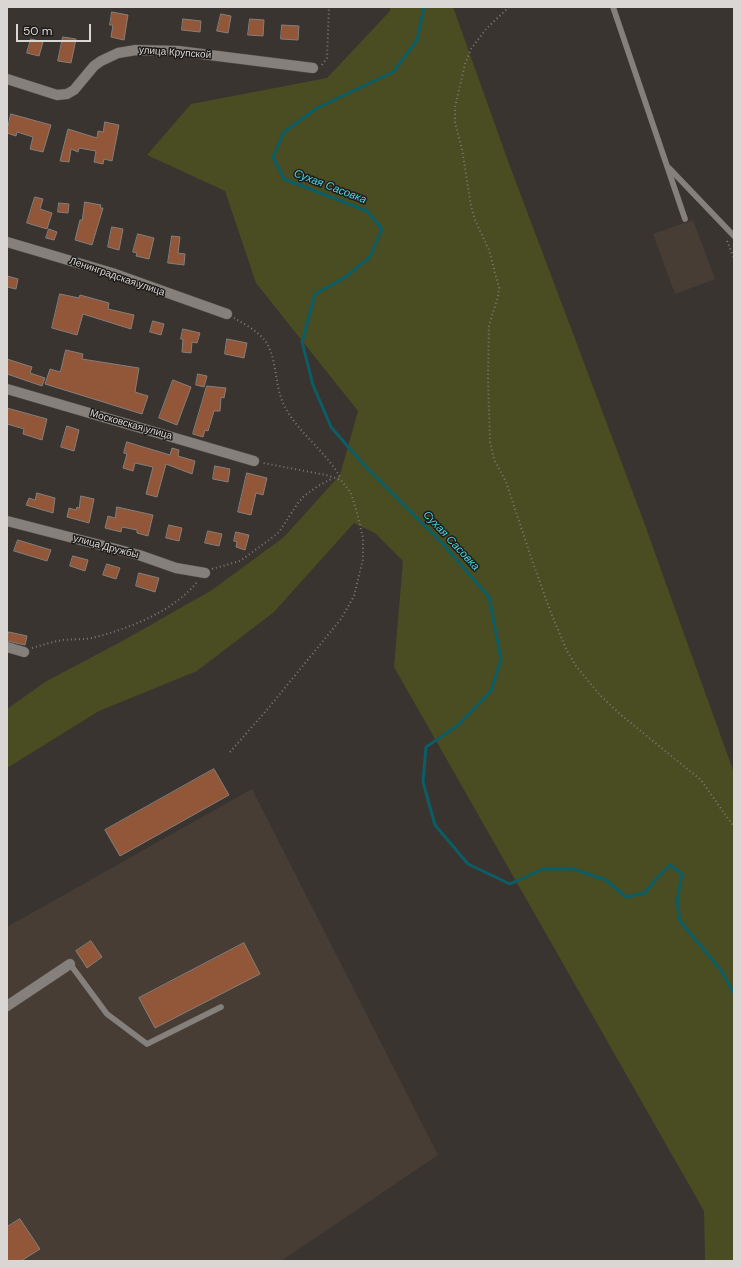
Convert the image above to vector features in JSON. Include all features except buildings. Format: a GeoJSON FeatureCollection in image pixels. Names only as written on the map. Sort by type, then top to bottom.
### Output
{"type":"FeatureCollection","features":[{"type":"Feature","properties":{"kind":"street","name":"улица Крупской"},"geometry":{"type":"LineString","coordinates":[[7,79],[57,95],[67,94],[74,90],[94,66],[101,61],[118,53],[136,50],[178,51],[313,68]]}},
{"type":"Feature","properties":{"kind":"street","name":"Ленинградская улица"},"geometry":{"type":"LineString","coordinates":[[7,242],[112,273],[226,314]]}},
{"type":"Feature","properties":{"kind":"street","name":"Московская улица"},"geometry":{"type":"LineString","coordinates":[[7,389],[254,461]]}},
{"type":"Feature","properties":{"kind":"street","name":"улица Дружбы"},"geometry":{"type":"LineString","coordinates":[[7,521],[139,555],[176,568],[205,573]]}},
{"type":"Feature","properties":{"kind":"street"},"geometry":{"type":"LineString","coordinates":[[7,647],[24,652]]}},
{"type":"Feature","properties":{"kind":"street"},"geometry":{"type":"LineString","coordinates":[[7,1006],[70,964]]}},
{"type":"Feature","properties":{"kind":"lane"},"geometry":{"type":"LineString","coordinates":[[613,7],[685,219]]}},
{"type":"Feature","properties":{"kind":"lane"},"geometry":{"type":"LineString","coordinates":[[668,167],[734,236]]}},
{"type":"Feature","properties":{"kind":"lane"},"geometry":{"type":"LineString","coordinates":[[70,964],[107,1014],[147,1044],[221,1007]]}},
{"type":"Feature","properties":{"kind":"path"},"geometry":{"type":"LineString","coordinates":[[313,68],[321,66],[327,58],[329,7]]}},
{"type":"Feature","properties":{"kind":"path"},"geometry":{"type":"LineString","coordinates":[[509,7],[486,29],[471,49],[465,64],[455,106],[455,123],[462,149],[471,206],[475,220],[489,250],[499,288],[498,297],[489,325],[488,379],[490,442],[494,459],[506,482],[548,606],[567,651],[576,666],[599,694],[621,715],[701,780],[711,792],[734,827]]}},
{"type":"Feature","properties":{"kind":"path"},"geometry":{"type":"LineString","coordinates":[[226,314],[254,331],[267,343],[277,387],[284,406],[303,432],[335,467],[350,493],[363,538],[363,559],[354,596],[341,619],[266,711],[230,752]]}},
{"type":"Feature","properties":{"kind":"path"},"geometry":{"type":"LineString","coordinates":[[254,461],[326,475],[342,480]]}},
{"type":"Feature","properties":{"kind":"shaded area"},"geometry":{"type":"Polygon","coordinates":[[[693,220],[715,279],[675,294],[653,234],[693,220]]]}},
{"type":"Feature","properties":{"kind":"shaded area"},"geometry":{"type":"Polygon","coordinates":[[[252,789],[438,1155],[281,1261],[7,1261],[7,927],[252,789]]]}},
{"type":"Feature","properties":{"kind":"green space"},"geometry":{"type":"Polygon","coordinates":[[[390,7],[453,7],[508,161],[641,514],[734,773],[734,1261],[705,1261],[704,1211],[394,667],[403,561],[375,533],[354,523],[274,612],[197,671],[99,711],[7,768],[7,709],[45,682],[126,639],[212,590],[284,537],[340,475],[358,411],[256,283],[225,191],[147,155],[191,104],[327,78],[390,11],[390,7]]]}},
{"type":"Feature","properties":{"kind":"waterway","name":"Сухая Сасовка"},"geometry":{"type":"LineString","coordinates":[[424,7],[417,40],[393,72],[317,108],[284,132],[273,157],[284,179],[367,211],[382,229],[370,257],[344,278],[315,294],[302,342],[313,385],[331,427],[365,466],[443,544],[489,597],[501,659],[491,691],[457,726],[426,747],[423,782],[435,825],[468,864],[510,884],[543,869],[573,869],[606,880],[626,897],[645,893],[670,865],[682,874],[677,902],[680,921],[720,969],[734,993]]}}]}
